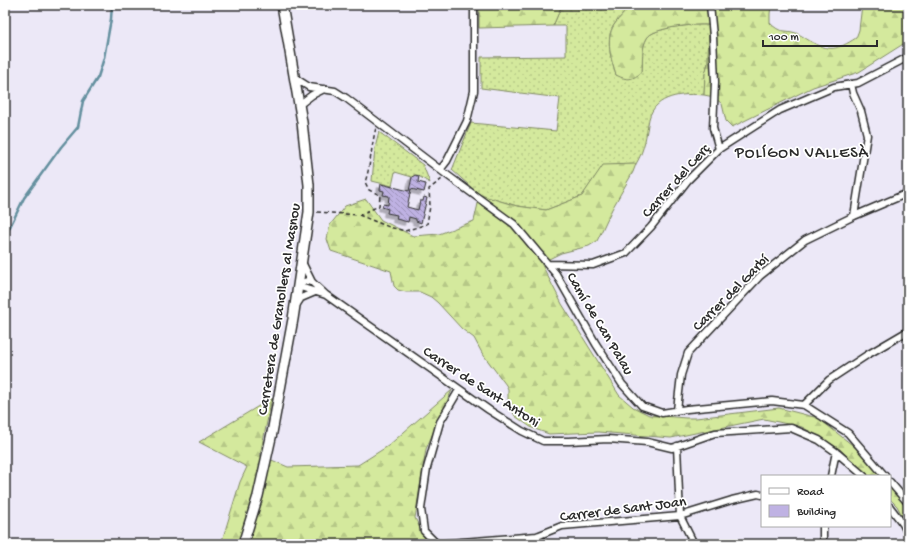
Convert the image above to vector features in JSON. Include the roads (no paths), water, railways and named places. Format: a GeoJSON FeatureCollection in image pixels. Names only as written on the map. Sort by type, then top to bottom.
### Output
{"type":"FeatureCollection","features":[{"type":"Feature","properties":{"kind":"main road","name":"Carretera de Granollers al Masnou"},"geometry":{"type":"LineString","coordinates":[[244,544],[258,496],[270,440],[295,307],[310,212],[309,185],[299,105],[282,5]]}},
{"type":"Feature","properties":{"kind":"street"},"geometry":{"type":"LineString","coordinates":[[440,170],[447,161],[467,121],[474,91],[474,5]]}},
{"type":"Feature","properties":{"kind":"street"},"geometry":{"type":"LineString","coordinates":[[710,5],[714,59],[713,128],[719,149]]}},
{"type":"Feature","properties":{"kind":"street","name":"Carrer del Cerç"},"geometry":{"type":"LineString","coordinates":[[548,264],[593,266],[626,253],[651,227],[688,180],[719,149],[780,110],[834,87],[858,83],[908,57]]}},
{"type":"Feature","properties":{"kind":"street","name":"Camí de Can Palau"},"geometry":{"type":"LineString","coordinates":[[294,78],[309,87],[335,91],[514,224],[556,274],[596,344],[622,384],[642,406],[662,413],[676,410],[772,401],[804,405],[848,433],[884,475]]}},
{"type":"Feature","properties":{"kind":"street"},"geometry":{"type":"LineString","coordinates":[[851,84],[867,135],[854,216]]}},
{"type":"Feature","properties":{"kind":"street"},"geometry":{"type":"LineString","coordinates":[[299,105],[312,95],[324,89]]}},
{"type":"Feature","properties":{"kind":"street","name":"Carrer del Garbí"},"geometry":{"type":"LineString","coordinates":[[676,410],[681,376],[688,353],[760,276],[804,240],[854,216],[908,193]]}},
{"type":"Feature","properties":{"kind":"street","name":"Carrer de Sant Antoni"},"geometry":{"type":"LineString","coordinates":[[302,261],[312,282],[326,295],[459,390],[522,431],[543,441],[608,439],[647,442],[672,448],[715,433],[792,428],[819,440],[836,452],[863,475]]}},
{"type":"Feature","properties":{"kind":"street"},"geometry":{"type":"LineString","coordinates":[[298,284],[307,281],[312,282]]}},
{"type":"Feature","properties":{"kind":"street","name":"Carrer de Sant Antoni"},"geometry":{"type":"LineString","coordinates":[[298,284],[300,287],[326,295]]}},
{"type":"Feature","properties":{"kind":"street"},"geometry":{"type":"LineString","coordinates":[[295,307],[301,298],[315,292]]}},
{"type":"Feature","properties":{"kind":"street"},"geometry":{"type":"LineString","coordinates":[[804,405],[829,380],[867,355],[908,331]]}},
{"type":"Feature","properties":{"kind":"street"},"geometry":{"type":"LineString","coordinates":[[437,544],[424,532],[421,509],[428,468],[440,422],[459,390]]}},
{"type":"Feature","properties":{"kind":"street"},"geometry":{"type":"LineString","coordinates":[[676,446],[680,516],[694,544]]}},
{"type":"Feature","properties":{"kind":"street"},"geometry":{"type":"LineString","coordinates":[[831,475],[836,452]]}},
{"type":"Feature","properties":{"kind":"street"},"geometry":{"type":"LineString","coordinates":[[891,483],[906,495],[908,503]]}},
{"type":"Feature","properties":{"kind":"street","name":"Carrer de Sant Joan"},"geometry":{"type":"LineString","coordinates":[[437,544],[537,536],[562,526],[680,516],[732,500],[758,494],[761,495]]}},
{"type":"Feature","properties":{"kind":"street"},"geometry":{"type":"LineString","coordinates":[[891,508],[903,524],[908,534]]}},
{"type":"Feature","properties":{"kind":"street"},"geometry":{"type":"LineString","coordinates":[[823,527],[823,544]]}},
{"type":"Feature","properties":{"kind":"street"},"geometry":{"type":"LineString","coordinates":[[537,536],[544,544]]}},
{"type":"Feature","properties":{"kind":"waterway"},"geometry":{"type":"LineString","coordinates":[[5,237],[24,198],[61,147],[78,127],[83,101],[98,77],[104,58],[112,5]]}},
{"type":"Feature","properties":{"kind":"district","name":"POLÍGON VALLESÀ"},"geometry":{"type":"Point","coordinates":[802,151]}}]}
